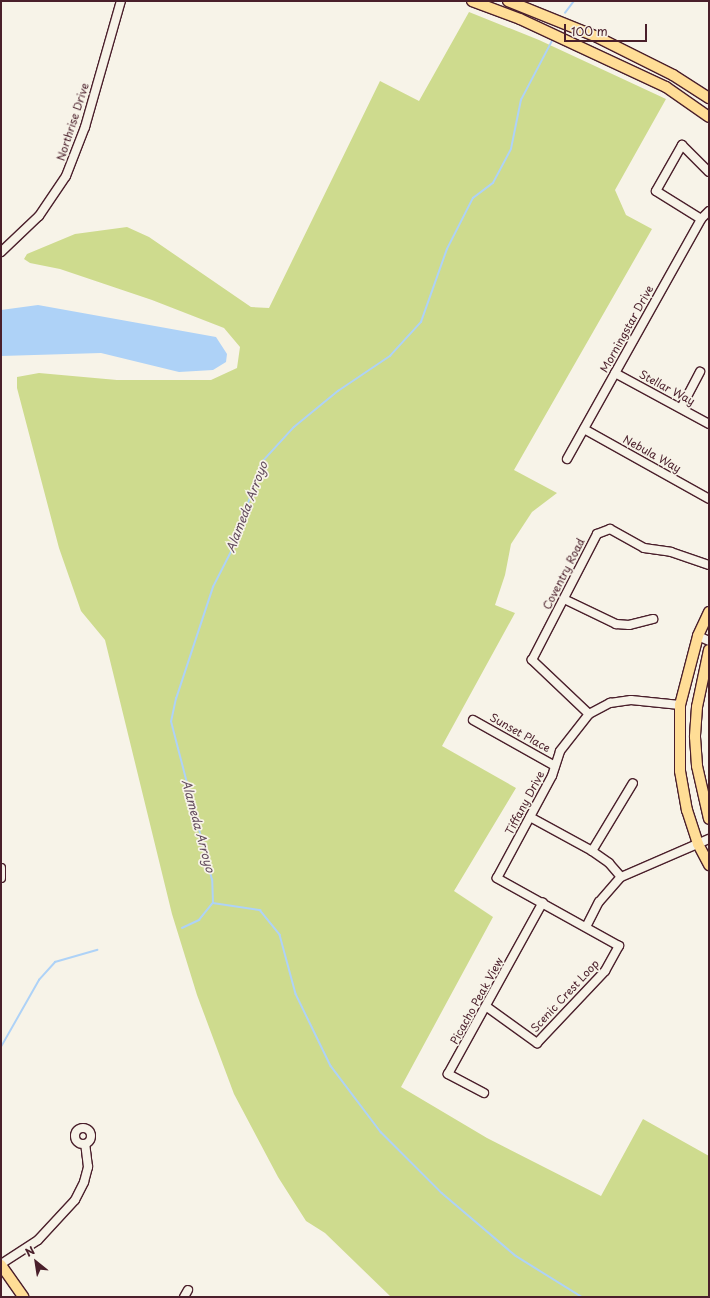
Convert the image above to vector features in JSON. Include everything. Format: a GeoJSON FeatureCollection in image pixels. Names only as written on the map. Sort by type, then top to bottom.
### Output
{"type":"FeatureCollection","features":[{"type":"Feature","properties":{"kind":"main road"},"geometry":{"type":"LineString","coordinates":[[472,1],[520,19],[666,87],[709,117]]}},
{"type":"Feature","properties":{"kind":"main road"},"geometry":{"type":"LineString","coordinates":[[508,1],[597,37],[672,75],[709,98]]}},
{"type":"Feature","properties":{"kind":"main road"},"geometry":{"type":"LineString","coordinates":[[709,612],[698,636],[680,705],[680,771],[687,810],[698,844],[709,865]]}},
{"type":"Feature","properties":{"kind":"main road"},"geometry":{"type":"LineString","coordinates":[[709,650],[697,707],[695,738],[697,766],[709,819]]}},
{"type":"Feature","properties":{"kind":"main road"},"geometry":{"type":"LineString","coordinates":[[1,1264],[23,1297]]}},
{"type":"Feature","properties":{"kind":"street","name":"Northrise Drive"},"geometry":{"type":"LineString","coordinates":[[1,252],[39,216],[66,176],[85,127],[121,1]]}},
{"type":"Feature","properties":{"kind":"street"},"geometry":{"type":"LineString","coordinates":[[701,219],[656,191],[682,145],[709,172]]}},
{"type":"Feature","properties":{"kind":"street","name":"Morningstar Drive"},"geometry":{"type":"LineString","coordinates":[[568,459],[701,219],[709,211]]}},
{"type":"Feature","properties":{"kind":"street"},"geometry":{"type":"LineString","coordinates":[[681,408],[700,372]]}},
{"type":"Feature","properties":{"kind":"street","name":"Stellar Way"},"geometry":{"type":"LineString","coordinates":[[615,373],[709,424]]}},
{"type":"Feature","properties":{"kind":"street","name":"Nebula Way"},"geometry":{"type":"LineString","coordinates":[[584,429],[709,499]]}},
{"type":"Feature","properties":{"kind":"street","name":"Coventry Road"},"geometry":{"type":"LineString","coordinates":[[589,714],[532,660],[597,534],[610,529],[644,548],[671,552],[709,565]]}},
{"type":"Feature","properties":{"kind":"street"},"geometry":{"type":"LineString","coordinates":[[564,599],[616,624],[629,625],[653,619]]}},
{"type":"Feature","properties":{"kind":"street"},"geometry":{"type":"LineString","coordinates":[[698,636],[709,641]]}},
{"type":"Feature","properties":{"kind":"street","name":"Tiffany Drive"},"geometry":{"type":"LineString","coordinates":[[543,902],[497,878],[530,817],[555,766],[560,751],[589,714],[610,703],[631,700],[680,705]]}},
{"type":"Feature","properties":{"kind":"street","name":"Sunset Place"},"geometry":{"type":"LineString","coordinates":[[473,720],[555,766]]}},
{"type":"Feature","properties":{"kind":"street"},"geometry":{"type":"LineString","coordinates":[[592,851],[633,783]]}},
{"type":"Feature","properties":{"kind":"street"},"geometry":{"type":"LineString","coordinates":[[530,817],[592,851],[609,863],[622,877]]}},
{"type":"Feature","properties":{"kind":"street"},"geometry":{"type":"LineString","coordinates":[[586,927],[599,902],[622,877],[709,839]]}},
{"type":"Feature","properties":{"kind":"street"},"geometry":{"type":"LineString","coordinates":[[1,868],[1,878]]}},
{"type":"Feature","properties":{"kind":"street","name":"Scenic Crest Loop"},"geometry":{"type":"LineString","coordinates":[[487,1007],[537,1042],[605,971],[619,946],[543,902]]}},
{"type":"Feature","properties":{"kind":"street","name":"Picacho Peak View"},"geometry":{"type":"LineString","coordinates":[[484,1093],[448,1074],[487,1007],[543,902]]}},
{"type":"Feature","properties":{"kind":"street"},"geometry":{"type":"LineString","coordinates":[[1,1264],[38,1240],[75,1200],[84,1182],[88,1167],[85,1144]]}},
{"type":"Feature","properties":{"kind":"green space"},"geometry":{"type":"Polygon","coordinates":[[[469,12],[539,40],[666,99],[615,190],[626,215],[652,229],[514,470],[557,493],[532,512],[511,544],[505,575],[495,605],[515,613],[442,746],[516,788],[454,891],[493,917],[401,1087],[487,1138],[601,1196],[643,1119],[709,1156],[709,1297],[391,1297],[325,1233],[306,1221],[278,1177],[234,1094],[197,995],[172,914],[105,640],[81,611],[59,548],[17,388],[17,377],[39,373],[117,380],[211,380],[237,368],[240,347],[224,328],[152,300],[60,269],[30,263],[24,259],[27,254],[75,234],[127,227],[149,237],[251,307],[269,308],[380,81],[419,101],[469,12]]]}},
{"type":"Feature","properties":{"kind":"water"},"geometry":{"type":"Polygon","coordinates":[[[38,305],[216,337],[227,354],[226,362],[213,370],[179,372],[101,353],[1,356],[1,310],[38,305]]]}},
{"type":"Feature","properties":{"kind":"waterway","name":"Alameda Arroyo"},"geometry":{"type":"LineString","coordinates":[[565,13],[574,1]]}},
{"type":"Feature","properties":{"kind":"waterway","name":"Alameda Arroyo"},"geometry":{"type":"LineString","coordinates":[[182,928],[199,920],[213,903],[212,880],[171,722],[176,699],[213,587],[233,548],[262,462],[294,427],[338,391],[390,356],[421,322],[447,249],[473,198],[493,183],[511,149],[521,100],[552,41]]}},
{"type":"Feature","properties":{"kind":"waterway"},"geometry":{"type":"LineString","coordinates":[[213,903],[260,910],[280,935],[296,994],[331,1066],[381,1132],[442,1193],[516,1256],[582,1297]]}},
{"type":"Feature","properties":{"kind":"waterway","name":"Alameda Arroyo"},"geometry":{"type":"LineString","coordinates":[[1,1047],[39,980],[55,962],[97,950]]}}]}
